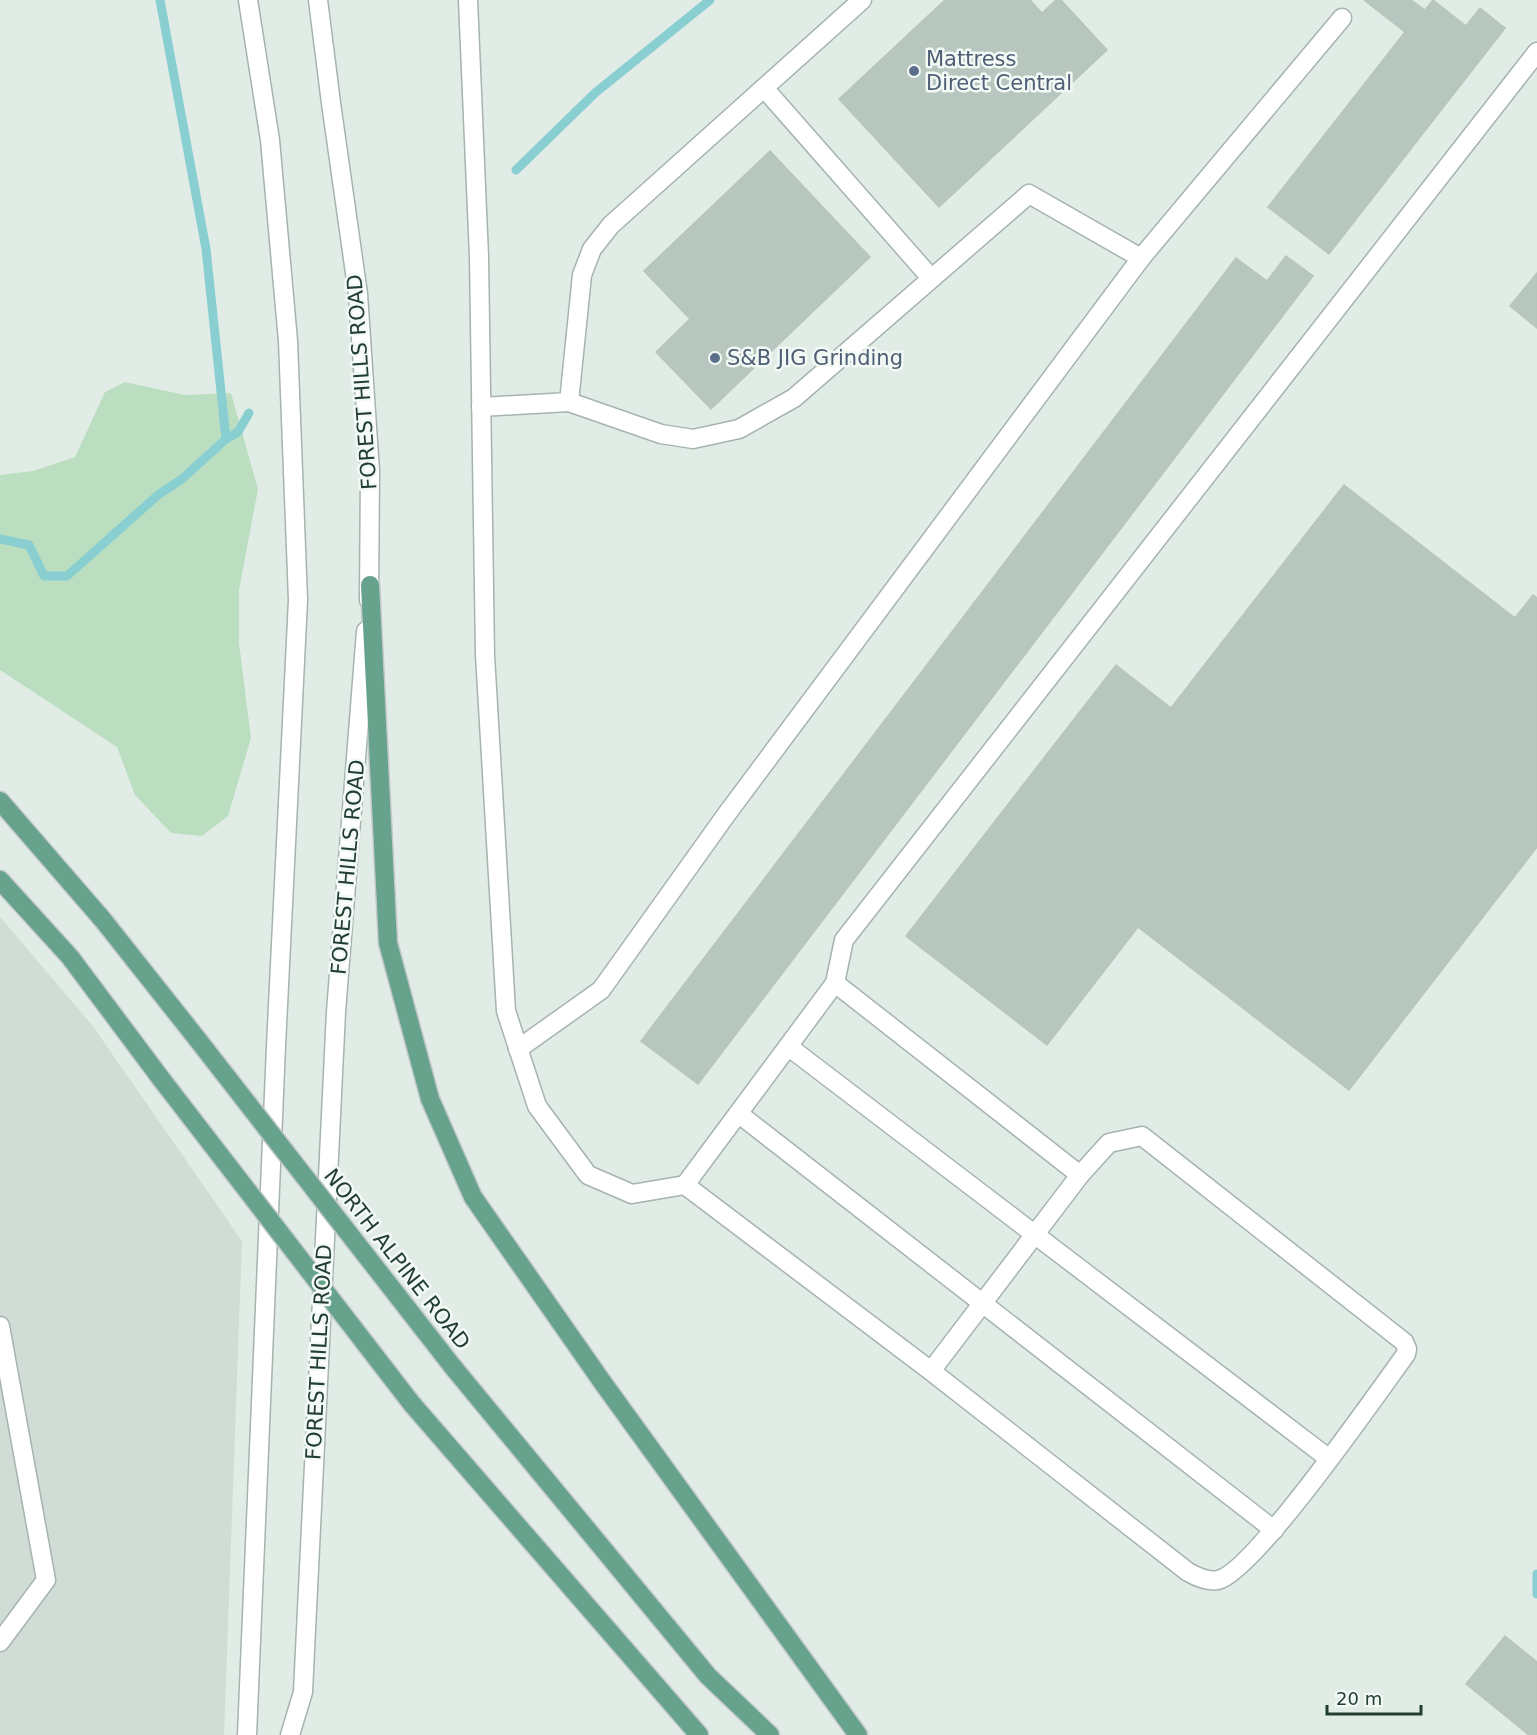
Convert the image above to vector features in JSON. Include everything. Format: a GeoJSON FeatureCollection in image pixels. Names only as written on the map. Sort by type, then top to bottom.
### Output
{"type":"FeatureCollection","features":[{"type":"Feature","properties":{"kind":"main road"},"geometry":{"type":"LineString","coordinates":[[370,585],[388,943],[430,1099],[472,1197],[610,1393],[858,1735]]}},
{"type":"Feature","properties":{"kind":"main road","name":"NORTH ALPINE ROAD"},"geometry":{"type":"LineString","coordinates":[[0,801],[103,920],[453,1366],[708,1676],[770,1735]]}},
{"type":"Feature","properties":{"kind":"main road"},"geometry":{"type":"LineString","coordinates":[[0,880],[70,957],[412,1404],[699,1735]]}},
{"type":"Feature","properties":{"kind":"street"},"geometry":{"type":"LineString","coordinates":[[247,1735],[275,1058],[298,600],[288,341],[270,140],[248,0]]}},
{"type":"Feature","properties":{"kind":"street","name":"FOREST HILLS ROAD"},"geometry":{"type":"LineString","coordinates":[[290,1735],[303,1692],[336,1012],[370,585],[370,471],[358,294],[318,0]]}},
{"type":"Feature","properties":{"kind":"street"},"geometry":{"type":"LineString","coordinates":[[468,0],[478,257],[485,656],[506,1011],[537,1106],[588,1175],[632,1194],[685,1185],[835,983],[844,940],[1537,52]]}},
{"type":"Feature","properties":{"kind":"street"},"geometry":{"type":"LineString","coordinates":[[569,402],[582,275],[592,249],[611,225],[862,0]]}},
{"type":"Feature","properties":{"kind":"street"},"geometry":{"type":"LineString","coordinates":[[518,1049],[601,990],[726,815],[1141,258],[1342,18]]}},
{"type":"Feature","properties":{"kind":"street"},"geometry":{"type":"LineString","coordinates":[[764,88],[931,279]]}},
{"type":"Feature","properties":{"kind":"street"},"geometry":{"type":"LineString","coordinates":[[481,407],[569,402],[661,434],[693,439],[738,429],[794,398],[1029,194],[1141,258]]}},
{"type":"Feature","properties":{"kind":"street"},"geometry":{"type":"LineString","coordinates":[[835,983],[1080,1175]]}},
{"type":"Feature","properties":{"kind":"street"},"geometry":{"type":"LineString","coordinates":[[789,1047],[1328,1458]]}},
{"type":"Feature","properties":{"kind":"street"},"geometry":{"type":"LineString","coordinates":[[739,1114],[1274,1530]]}},
{"type":"Feature","properties":{"kind":"street"},"geometry":{"type":"LineString","coordinates":[[685,1185],[932,1371],[1188,1572],[1201,1579],[1218,1580],[1231,1573],[1274,1530],[1406,1354],[1407,1348],[1404,1342],[1142,1136],[1109,1143],[1080,1175],[932,1371]]}},
{"type":"Feature","properties":{"kind":"street"},"geometry":{"type":"LineString","coordinates":[[0,1326],[46,1580],[0,1642]]}},
{"type":"Feature","properties":{"kind":"shaded area"},"geometry":{"type":"Polygon","coordinates":[[[0,917],[92,1025],[242,1241],[224,1735],[0,1735],[0,917]]]}},
{"type":"Feature","properties":{"kind":"green space"},"geometry":{"type":"Polygon","coordinates":[[[125,382],[185,395],[231,393],[258,489],[239,590],[239,643],[251,738],[228,816],[202,836],[171,833],[135,795],[117,747],[0,670],[0,475],[33,471],[75,457],[105,392],[125,382]]]}},
{"type":"Feature","properties":{"kind":"building"},"geometry":{"type":"Polygon","coordinates":[[[945,0],[1030,0],[1042,13],[1056,0],[1061,0],[1107,50],[939,207],[839,99],[945,0]]]}},
{"type":"Feature","properties":{"kind":"building"},"geometry":{"type":"Polygon","coordinates":[[[1364,0],[1411,0],[1425,10],[1433,0],[1466,26],[1480,8],[1505,28],[1329,254],[1268,207],[1405,32],[1364,0]]]}},
{"type":"Feature","properties":{"kind":"building"},"geometry":{"type":"Polygon","coordinates":[[[770,151],[870,257],[711,409],[656,352],[690,319],[644,271],[770,151]]]}},
{"type":"Feature","properties":{"kind":"building"},"geometry":{"type":"Polygon","coordinates":[[[1286,256],[1313,276],[698,1084],[641,1041],[1236,258],[1267,281],[1286,256]]]}},
{"type":"Feature","properties":{"kind":"building"},"geometry":{"type":"Polygon","coordinates":[[[1537,273],[1537,328],[1510,306],[1537,273]]]}},
{"type":"Feature","properties":{"kind":"building"},"geometry":{"type":"Polygon","coordinates":[[[1344,485],[1515,618],[1533,595],[1537,598],[1537,847],[1349,1090],[1138,927],[1047,1045],[906,936],[1116,665],[1171,708],[1344,485]]]}},
{"type":"Feature","properties":{"kind":"building"},"geometry":{"type":"Polygon","coordinates":[[[1505,1636],[1537,1662],[1537,1735],[1529,1735],[1466,1684],[1505,1636]]]}},
{"type":"Feature","properties":{"kind":"waterway"},"geometry":{"type":"LineString","coordinates":[[160,0],[206,249],[226,439]]}},
{"type":"Feature","properties":{"kind":"waterway"},"geometry":{"type":"LineString","coordinates":[[516,170],[595,93],[710,0]]}},
{"type":"Feature","properties":{"kind":"waterway"},"geometry":{"type":"LineString","coordinates":[[0,539],[29,545],[44,576],[67,576],[158,495],[182,479],[226,439],[238,432],[249,413]]}},
{"type":"Feature","properties":{"kind":"waterway"},"geometry":{"type":"LineString","coordinates":[[1537,1574],[1537,1594]]}},
{"type":"Feature","properties":{"kind":"place","name":"Mattress Direct Central"},"geometry":{"type":"Point","coordinates":[914,71]}},
{"type":"Feature","properties":{"kind":"place","name":"S&B JIG Grinding"},"geometry":{"type":"Point","coordinates":[715,358]}}]}
